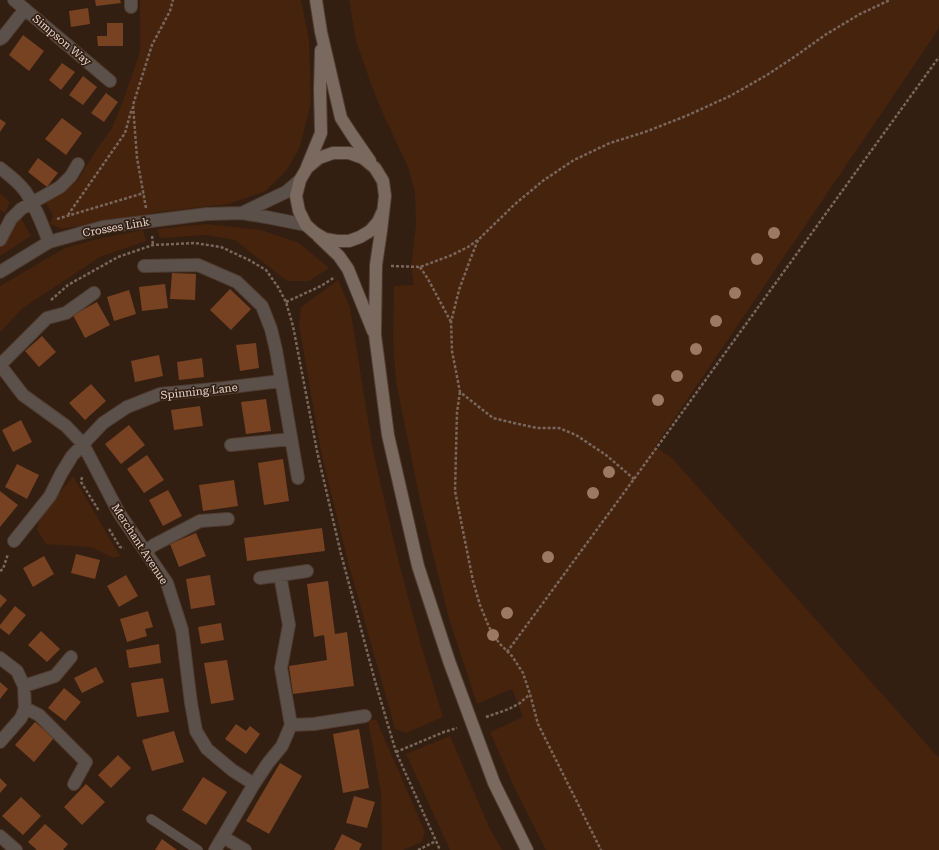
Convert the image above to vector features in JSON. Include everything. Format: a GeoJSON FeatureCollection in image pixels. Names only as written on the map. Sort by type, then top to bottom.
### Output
{"type":"FeatureCollection","features":[{"type":"Feature","properties":{"kind":"main road"},"geometry":{"type":"LineString","coordinates":[[316,0],[342,118],[352,136],[383,181],[385,196],[382,231],[376,265],[375,335],[388,435],[418,566],[449,660],[494,783],[527,850]]}},
{"type":"Feature","properties":{"kind":"main road"},"geometry":{"type":"LineString","coordinates":[[322,32],[320,90],[321,133],[307,168],[300,180],[296,196],[299,212],[311,229],[339,256],[348,269],[375,335]]}},
{"type":"Feature","properties":{"kind":"main road"},"geometry":{"type":"LineString","coordinates":[[307,168],[319,158],[333,153],[349,153],[363,158],[375,168]]}},
{"type":"Feature","properties":{"kind":"main road"},"geometry":{"type":"LineString","coordinates":[[311,229],[326,239],[349,241],[370,231],[378,222],[383,211]]}},
{"type":"Feature","properties":{"kind":"street","name":"Simpson Way"},"geometry":{"type":"LineString","coordinates":[[14,0],[110,81]]}},
{"type":"Feature","properties":{"kind":"street"},"geometry":{"type":"LineString","coordinates":[[0,39],[4,37],[25,9]]}},
{"type":"Feature","properties":{"kind":"street"},"geometry":{"type":"LineString","coordinates":[[0,240],[11,218],[21,209],[60,186],[71,176],[78,164]]}},
{"type":"Feature","properties":{"kind":"street"},"geometry":{"type":"LineString","coordinates":[[0,168],[24,190],[32,203],[49,242]]}},
{"type":"Feature","properties":{"kind":"street"},"geometry":{"type":"LineString","coordinates":[[242,213],[286,192],[300,180]]}},
{"type":"Feature","properties":{"kind":"street"},"geometry":{"type":"LineString","coordinates":[[242,213],[266,217],[311,229]]}},
{"type":"Feature","properties":{"kind":"street","name":"Crosses Link"},"geometry":{"type":"LineString","coordinates":[[0,272],[49,242],[103,227],[207,214],[242,213]]}},
{"type":"Feature","properties":{"kind":"street"},"geometry":{"type":"LineString","coordinates":[[144,266],[198,265],[237,282],[262,306],[271,329],[282,381],[298,478]]}},
{"type":"Feature","properties":{"kind":"street"},"geometry":{"type":"LineString","coordinates":[[0,365],[47,318],[66,313],[94,293]]}},
{"type":"Feature","properties":{"kind":"street","name":"Merchant Avenue"},"geometry":{"type":"LineString","coordinates":[[0,365],[23,395],[66,426],[83,444],[119,513],[167,583],[182,630],[190,703],[196,731],[207,749],[232,770],[254,784]]}},
{"type":"Feature","properties":{"kind":"street","name":"Spinning Lane"},"geometry":{"type":"LineString","coordinates":[[14,542],[50,496],[72,456],[103,423],[127,407],[160,394],[282,381]]}},
{"type":"Feature","properties":{"kind":"street"},"geometry":{"type":"LineString","coordinates":[[231,445],[291,439]]}},
{"type":"Feature","properties":{"kind":"street"},"geometry":{"type":"LineString","coordinates":[[146,551],[154,545],[200,521],[228,519]]}},
{"type":"Feature","properties":{"kind":"street"},"geometry":{"type":"LineString","coordinates":[[260,578],[307,571]]}},
{"type":"Feature","properties":{"kind":"street"},"geometry":{"type":"LineString","coordinates":[[215,850],[254,784],[282,746],[291,725],[281,668],[289,625],[280,575]]}},
{"type":"Feature","properties":{"kind":"street"},"geometry":{"type":"LineString","coordinates":[[24,686],[55,676],[71,657]]}},
{"type":"Feature","properties":{"kind":"street"},"geometry":{"type":"LineString","coordinates":[[0,658],[17,671],[24,686],[25,708],[21,718],[0,742]]}},
{"type":"Feature","properties":{"kind":"street"},"geometry":{"type":"LineString","coordinates":[[25,708],[39,715],[86,762],[74,784]]}},
{"type":"Feature","properties":{"kind":"street"},"geometry":{"type":"LineString","coordinates":[[291,725],[314,724],[365,716]]}},
{"type":"Feature","properties":{"kind":"street"},"geometry":{"type":"LineString","coordinates":[[0,836],[16,850]]}},
{"type":"Feature","properties":{"kind":"street"},"geometry":{"type":"LineString","coordinates":[[223,837],[245,850]]}},
{"type":"Feature","properties":{"kind":"lane"},"geometry":{"type":"LineString","coordinates":[[151,819],[198,850]]}},
{"type":"Feature","properties":{"kind":"path"},"geometry":{"type":"LineString","coordinates":[[68,215],[125,133],[152,45],[170,11],[173,0]]}},
{"type":"Feature","properties":{"kind":"path"},"geometry":{"type":"LineString","coordinates":[[451,322],[420,267],[452,255],[468,247],[479,239],[515,204],[544,180],[574,160],[610,142],[645,132],[686,116],[730,96],[767,75],[860,14],[890,0]]}},
{"type":"Feature","properties":{"kind":"path"},"geometry":{"type":"LineString","coordinates":[[507,652],[634,479],[939,56]]}},
{"type":"Feature","properties":{"kind":"path"},"geometry":{"type":"LineString","coordinates":[[133,105],[137,158],[148,221],[154,245],[195,243],[220,247],[249,260],[266,270],[286,302],[293,326],[317,451],[339,546],[375,681],[396,752],[440,850]]}},
{"type":"Feature","properties":{"kind":"path"},"geometry":{"type":"LineString","coordinates":[[42,224],[144,193]]}},
{"type":"Feature","properties":{"kind":"path"},"geometry":{"type":"LineString","coordinates":[[479,239],[459,290],[451,322],[452,351],[460,392],[457,412],[455,491],[473,581],[480,605],[489,627],[499,643],[512,656],[523,673],[538,724],[601,850]]}},
{"type":"Feature","properties":{"kind":"path"},"geometry":{"type":"LineString","coordinates":[[460,392],[493,418],[537,428],[559,428],[576,435],[606,455],[634,479]]}},
{"type":"Feature","properties":{"kind":"path"},"geometry":{"type":"LineString","coordinates":[[72,456],[82,471],[81,482],[100,514]]}},
{"type":"Feature","properties":{"kind":"path"},"geometry":{"type":"LineString","coordinates":[[108,527],[120,547],[126,549]]}},
{"type":"Feature","properties":{"kind":"path"},"geometry":{"type":"LineString","coordinates":[[396,752],[444,732],[508,710],[520,703],[530,694]]}},
{"type":"Feature","properties":{"kind":"path"},"geometry":{"type":"LineString","coordinates":[[418,850],[436,841]]}},
{"type":"Feature","properties":{"kind":"shaded area"},"geometry":{"type":"Polygon","coordinates":[[[140,0],[301,0],[309,40],[311,102],[300,147],[286,171],[264,192],[228,204],[158,212],[62,229],[50,224],[53,215],[46,203],[77,181],[112,128],[140,52],[140,0]]]}},
{"type":"Feature","properties":{"kind":"shaded area"},"geometry":{"type":"Polygon","coordinates":[[[349,0],[939,0],[939,26],[936,33],[655,447],[672,458],[939,758],[939,850],[546,850],[515,789],[490,732],[523,717],[512,689],[477,704],[449,619],[421,505],[396,382],[393,339],[394,286],[414,285],[411,266],[416,224],[415,192],[408,167],[383,114],[356,41],[349,0]]]}},
{"type":"Feature","properties":{"kind":"shaded area"},"geometry":{"type":"Polygon","coordinates":[[[0,193],[10,202],[5,213],[0,210],[0,193]]]}},
{"type":"Feature","properties":{"kind":"shaded area"},"geometry":{"type":"Polygon","coordinates":[[[21,218],[31,236],[0,256],[0,246],[5,243],[14,222],[21,218]]]}},
{"type":"Feature","properties":{"kind":"shaded area"},"geometry":{"type":"Polygon","coordinates":[[[207,224],[261,230],[299,243],[329,268],[309,281],[287,281],[235,240],[206,235],[160,238],[157,229],[207,224]]]}},
{"type":"Feature","properties":{"kind":"shaded area"},"geometry":{"type":"Polygon","coordinates":[[[143,230],[146,241],[100,257],[23,308],[0,332],[0,286],[65,248],[101,238],[143,230]]]}},
{"type":"Feature","properties":{"kind":"shaded area"},"geometry":{"type":"Polygon","coordinates":[[[338,280],[350,307],[373,451],[398,559],[421,645],[443,717],[406,733],[395,729],[348,562],[321,452],[299,325],[301,307],[338,280]]]}},
{"type":"Feature","properties":{"kind":"shaded area"},"geometry":{"type":"Polygon","coordinates":[[[73,476],[120,556],[113,558],[91,547],[46,544],[37,530],[39,520],[73,476]]]}},
{"type":"Feature","properties":{"kind":"shaded area"},"geometry":{"type":"Polygon","coordinates":[[[376,719],[425,832],[422,842],[403,850],[382,850],[381,792],[368,721],[376,719]]]}},
{"type":"Feature","properties":{"kind":"shaded area"},"geometry":{"type":"Polygon","coordinates":[[[450,736],[490,829],[502,850],[450,850],[406,754],[450,736]]]}},
{"type":"Feature","properties":{"kind":"building"},"geometry":{"type":"Polygon","coordinates":[[[95,0],[120,0],[121,3],[96,6],[95,0]]]}},
{"type":"Feature","properties":{"kind":"building"},"geometry":{"type":"Polygon","coordinates":[[[88,8],[90,24],[71,27],[69,11],[88,8]]]}},
{"type":"Feature","properties":{"kind":"building"},"geometry":{"type":"Polygon","coordinates":[[[107,23],[123,23],[123,46],[98,46],[97,36],[107,36],[107,23]]]}},
{"type":"Feature","properties":{"kind":"building"},"geometry":{"type":"Polygon","coordinates":[[[23,35],[44,51],[29,71],[9,55],[23,35]]]}},
{"type":"Feature","properties":{"kind":"building"},"geometry":{"type":"Polygon","coordinates":[[[62,63],[75,72],[61,90],[49,80],[62,63]]]}},
{"type":"Feature","properties":{"kind":"building"},"geometry":{"type":"Polygon","coordinates":[[[83,76],[97,87],[83,105],[69,95],[83,76]]]}},
{"type":"Feature","properties":{"kind":"building"},"geometry":{"type":"Polygon","coordinates":[[[106,93],[118,102],[104,122],[91,113],[106,93]]]}},
{"type":"Feature","properties":{"kind":"building"},"geometry":{"type":"Polygon","coordinates":[[[62,118],[82,133],[66,155],[45,139],[62,118]]]}},
{"type":"Feature","properties":{"kind":"building"},"geometry":{"type":"Polygon","coordinates":[[[0,119],[6,123],[0,132],[0,119]]]}},
{"type":"Feature","properties":{"kind":"building"},"geometry":{"type":"Polygon","coordinates":[[[38,158],[58,173],[47,187],[28,172],[38,158]]]}},
{"type":"Feature","properties":{"kind":"building"},"geometry":{"type":"Polygon","coordinates":[[[172,273],[196,274],[195,300],[170,299],[172,273]]]}},
{"type":"Feature","properties":{"kind":"building"},"geometry":{"type":"Polygon","coordinates":[[[165,284],[168,308],[142,311],[139,287],[165,284]]]}},
{"type":"Feature","properties":{"kind":"building"},"geometry":{"type":"Polygon","coordinates":[[[230,289],[251,309],[231,330],[210,310],[230,289]]]}},
{"type":"Feature","properties":{"kind":"building"},"geometry":{"type":"Polygon","coordinates":[[[129,290],[136,314],[114,321],[107,297],[129,290]]]}},
{"type":"Feature","properties":{"kind":"building"},"geometry":{"type":"Polygon","coordinates":[[[97,302],[110,325],[85,338],[73,315],[97,302]]]}},
{"type":"Feature","properties":{"kind":"building"},"geometry":{"type":"Polygon","coordinates":[[[42,336],[56,352],[39,367],[25,351],[42,336]]]}},
{"type":"Feature","properties":{"kind":"building"},"geometry":{"type":"Polygon","coordinates":[[[256,343],[259,368],[240,371],[236,345],[256,343]]]}},
{"type":"Feature","properties":{"kind":"building"},"geometry":{"type":"Polygon","coordinates":[[[159,355],[163,376],[135,382],[131,361],[159,355]]]}},
{"type":"Feature","properties":{"kind":"building"},"geometry":{"type":"Polygon","coordinates":[[[202,358],[204,377],[179,380],[177,362],[202,358]]]}},
{"type":"Feature","properties":{"kind":"building"},"geometry":{"type":"Polygon","coordinates":[[[91,384],[106,401],[85,420],[69,403],[91,384]]]}},
{"type":"Feature","properties":{"kind":"building"},"geometry":{"type":"Polygon","coordinates":[[[266,399],[271,431],[246,434],[241,402],[266,399]]]}},
{"type":"Feature","properties":{"kind":"building"},"geometry":{"type":"Polygon","coordinates":[[[200,406],[203,426],[174,430],[171,410],[200,406]]]}},
{"type":"Feature","properties":{"kind":"building"},"geometry":{"type":"Polygon","coordinates":[[[21,420],[32,442],[13,452],[2,430],[21,420]]]}},
{"type":"Feature","properties":{"kind":"building"},"geometry":{"type":"Polygon","coordinates":[[[129,425],[145,445],[121,464],[105,444],[129,425]]]}},
{"type":"Feature","properties":{"kind":"building"},"geometry":{"type":"Polygon","coordinates":[[[147,455],[164,480],[144,493],[127,469],[147,455]]]}},
{"type":"Feature","properties":{"kind":"building"},"geometry":{"type":"Polygon","coordinates":[[[283,459],[289,501],[264,505],[258,463],[283,459]]]}},
{"type":"Feature","properties":{"kind":"building"},"geometry":{"type":"Polygon","coordinates":[[[17,464],[39,475],[27,499],[5,487],[17,464]]]}},
{"type":"Feature","properties":{"kind":"building"},"geometry":{"type":"Polygon","coordinates":[[[234,480],[238,506],[203,511],[199,485],[234,480]]]}},
{"type":"Feature","properties":{"kind":"building"},"geometry":{"type":"Polygon","coordinates":[[[168,490],[182,516],[163,526],[149,500],[168,490]]]}},
{"type":"Feature","properties":{"kind":"building"},"geometry":{"type":"Polygon","coordinates":[[[0,491],[18,505],[0,527],[0,491]]]}},
{"type":"Feature","properties":{"kind":"building"},"geometry":{"type":"Polygon","coordinates":[[[322,528],[325,551],[247,561],[244,538],[322,528]]]}},
{"type":"Feature","properties":{"kind":"building"},"geometry":{"type":"Polygon","coordinates":[[[196,533],[206,556],[179,567],[170,544],[196,533]]]}},
{"type":"Feature","properties":{"kind":"building"},"geometry":{"type":"Polygon","coordinates":[[[76,554],[100,560],[95,579],[71,573],[76,554]]]}},
{"type":"Feature","properties":{"kind":"building"},"geometry":{"type":"Polygon","coordinates":[[[44,556],[54,574],[33,587],[23,568],[44,556]]]}},
{"type":"Feature","properties":{"kind":"building"},"geometry":{"type":"Polygon","coordinates":[[[126,575],[138,596],[119,607],[107,586],[126,575]]]}},
{"type":"Feature","properties":{"kind":"building"},"geometry":{"type":"Polygon","coordinates":[[[210,575],[215,605],[191,609],[186,579],[210,575]]]}},
{"type":"Feature","properties":{"kind":"building"},"geometry":{"type":"Polygon","coordinates":[[[328,581],[335,634],[347,632],[354,686],[293,694],[289,666],[327,660],[324,635],[314,637],[307,584],[328,581]]]}},
{"type":"Feature","properties":{"kind":"building"},"geometry":{"type":"Polygon","coordinates":[[[0,594],[7,600],[0,608],[0,594]]]}},
{"type":"Feature","properties":{"kind":"building"},"geometry":{"type":"Polygon","coordinates":[[[15,606],[26,615],[9,635],[0,628],[0,625],[15,606]]]}},
{"type":"Feature","properties":{"kind":"building"},"geometry":{"type":"Polygon","coordinates":[[[148,611],[153,627],[145,629],[147,636],[127,642],[120,619],[148,611]]]}},
{"type":"Feature","properties":{"kind":"building"},"geometry":{"type":"Polygon","coordinates":[[[221,623],[224,640],[201,644],[198,627],[221,623]]]}},
{"type":"Feature","properties":{"kind":"building"},"geometry":{"type":"Polygon","coordinates":[[[41,631],[60,649],[47,662],[28,645],[41,631]]]}},
{"type":"Feature","properties":{"kind":"building"},"geometry":{"type":"Polygon","coordinates":[[[159,644],[161,663],[129,668],[126,650],[159,644]]]}},
{"type":"Feature","properties":{"kind":"building"},"geometry":{"type":"Polygon","coordinates":[[[227,660],[234,700],[211,704],[204,663],[227,660]]]}},
{"type":"Feature","properties":{"kind":"building"},"geometry":{"type":"Polygon","coordinates":[[[96,667],[104,682],[82,693],[74,678],[96,667]]]}},
{"type":"Feature","properties":{"kind":"building"},"geometry":{"type":"Polygon","coordinates":[[[163,678],[169,712],[137,717],[131,683],[163,678]]]}},
{"type":"Feature","properties":{"kind":"building"},"geometry":{"type":"Polygon","coordinates":[[[0,682],[8,689],[0,699],[0,682]]]}},
{"type":"Feature","properties":{"kind":"building"},"geometry":{"type":"Polygon","coordinates":[[[64,688],[81,702],[65,721],[48,708],[64,688]]]}},
{"type":"Feature","properties":{"kind":"building"},"geometry":{"type":"Polygon","coordinates":[[[35,722],[54,738],[34,762],[15,745],[35,722]]]}},
{"type":"Feature","properties":{"kind":"building"},"geometry":{"type":"Polygon","coordinates":[[[236,724],[246,731],[250,726],[260,734],[246,754],[225,739],[236,724]]]}},
{"type":"Feature","properties":{"kind":"building"},"geometry":{"type":"Polygon","coordinates":[[[359,729],[369,788],[343,793],[333,734],[359,729]]]}},
{"type":"Feature","properties":{"kind":"building"},"geometry":{"type":"Polygon","coordinates":[[[174,731],[184,762],[152,771],[142,740],[174,731]]]}},
{"type":"Feature","properties":{"kind":"building"},"geometry":{"type":"Polygon","coordinates":[[[118,755],[131,768],[111,788],[98,775],[118,755]]]}},
{"type":"Feature","properties":{"kind":"building"},"geometry":{"type":"Polygon","coordinates":[[[280,763],[302,776],[269,834],[246,821],[280,763]]]}},
{"type":"Feature","properties":{"kind":"building"},"geometry":{"type":"Polygon","coordinates":[[[203,777],[227,792],[206,825],[182,810],[203,777]]]}},
{"type":"Feature","properties":{"kind":"building"},"geometry":{"type":"Polygon","coordinates":[[[0,778],[7,785],[0,793],[0,778]]]}},
{"type":"Feature","properties":{"kind":"building"},"geometry":{"type":"Polygon","coordinates":[[[86,784],[105,802],[82,825],[64,807],[86,784]]]}},
{"type":"Feature","properties":{"kind":"building"},"geometry":{"type":"Polygon","coordinates":[[[354,796],[375,802],[367,828],[346,823],[354,796]]]}},
{"type":"Feature","properties":{"kind":"building"},"geometry":{"type":"Polygon","coordinates":[[[21,797],[41,816],[23,835],[2,816],[21,797]]]}},
{"type":"Feature","properties":{"kind":"building"},"geometry":{"type":"Polygon","coordinates":[[[45,824],[68,844],[63,850],[37,850],[28,842],[45,824]]]}},
{"type":"Feature","properties":{"kind":"building"},"geometry":{"type":"Polygon","coordinates":[[[342,834],[362,844],[359,850],[334,850],[342,834]]]}},
{"type":"Feature","properties":{"kind":"building"},"geometry":{"type":"Polygon","coordinates":[[[162,839],[177,850],[155,850],[162,839]]]}}]}
